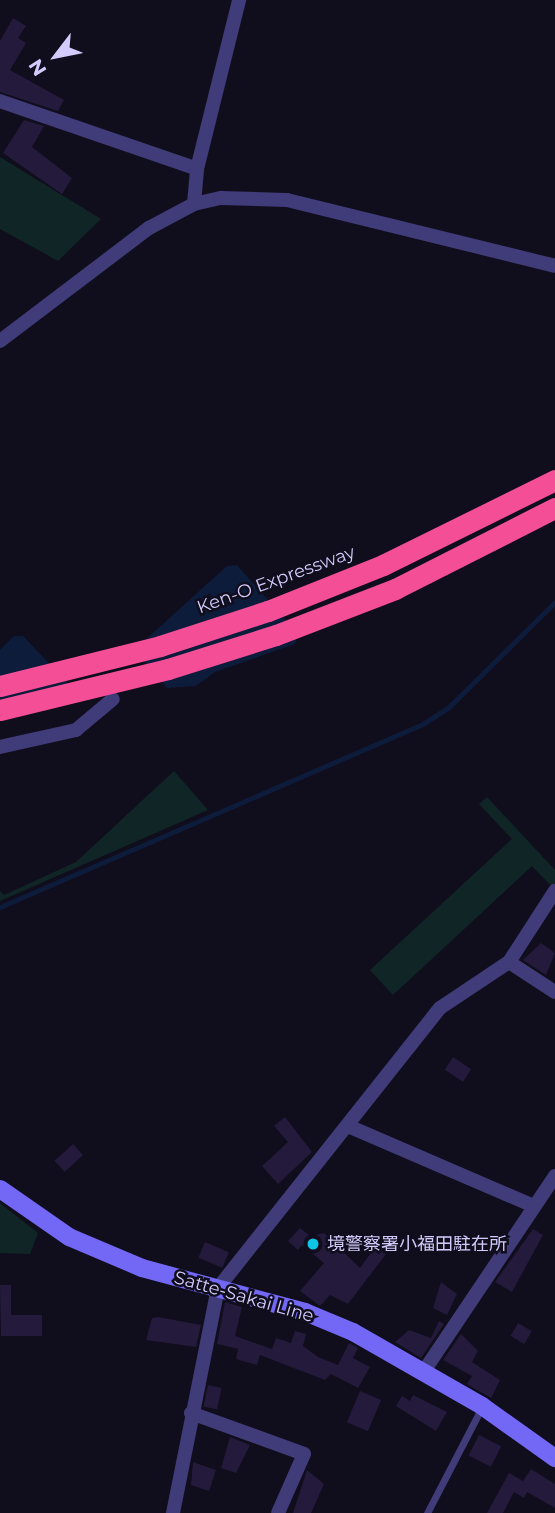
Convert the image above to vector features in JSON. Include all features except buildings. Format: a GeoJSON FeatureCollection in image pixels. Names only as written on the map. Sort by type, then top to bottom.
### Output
{"type":"FeatureCollection","features":[{"type":"Feature","properties":{"kind":"highway","name":"Ken-O Expressway"},"geometry":{"type":"LineString","coordinates":[[0,686],[160,646],[268,611],[383,565],[555,481]]}},
{"type":"Feature","properties":{"kind":"highway"},"geometry":{"type":"LineString","coordinates":[[0,710],[168,669],[276,635],[395,589],[555,508]]}},
{"type":"Feature","properties":{"kind":"main road","name":"Satte-Sakai Line"},"geometry":{"type":"LineString","coordinates":[[0,1189],[69,1237],[142,1269],[305,1312],[424,1371],[482,1406],[555,1458]]}},
{"type":"Feature","properties":{"kind":"street"},"geometry":{"type":"LineString","coordinates":[[194,204],[197,169],[239,0]]}},
{"type":"Feature","properties":{"kind":"street"},"geometry":{"type":"LineString","coordinates":[[0,101],[197,169]]}},
{"type":"Feature","properties":{"kind":"street"},"geometry":{"type":"LineString","coordinates":[[0,341],[149,228],[194,204],[244,197],[287,200],[555,266]]}},
{"type":"Feature","properties":{"kind":"street"},"geometry":{"type":"LineString","coordinates":[[0,747],[76,730],[113,699]]}},
{"type":"Feature","properties":{"kind":"street"},"geometry":{"type":"LineString","coordinates":[[173,1513],[218,1288],[440,1008],[509,962],[555,891]]}},
{"type":"Feature","properties":{"kind":"street"},"geometry":{"type":"LineString","coordinates":[[509,962],[555,992]]}},
{"type":"Feature","properties":{"kind":"street"},"geometry":{"type":"LineString","coordinates":[[348,1126],[534,1206]]}},
{"type":"Feature","properties":{"kind":"street"},"geometry":{"type":"LineString","coordinates":[[424,1371],[555,1176]]}},
{"type":"Feature","properties":{"kind":"street"},"geometry":{"type":"LineString","coordinates":[[191,1413],[304,1454],[278,1513]]}},
{"type":"Feature","properties":{"kind":"lane"},"geometry":{"type":"LineString","coordinates":[[427,1513],[482,1406]]}},
{"type":"Feature","properties":{"kind":"green space"},"geometry":{"type":"Polygon","coordinates":[[[0,157],[101,219],[58,261],[0,229],[0,157]]]}},
{"type":"Feature","properties":{"kind":"green space"},"geometry":{"type":"Polygon","coordinates":[[[174,771],[208,810],[0,901],[0,891],[4,895],[76,862],[174,771]]]}},
{"type":"Feature","properties":{"kind":"green space"},"geometry":{"type":"Polygon","coordinates":[[[487,797],[555,870],[555,882],[552,887],[532,866],[393,995],[370,970],[512,839],[479,804],[487,797]]]}},
{"type":"Feature","properties":{"kind":"green space"},"geometry":{"type":"Polygon","coordinates":[[[0,1203],[38,1233],[30,1254],[0,1253],[0,1203]]]}},
{"type":"Feature","properties":{"kind":"water"},"geometry":{"type":"Polygon","coordinates":[[[237,565],[298,634],[295,644],[215,672],[196,686],[167,688],[134,650],[227,566],[237,565]]]}},
{"type":"Feature","properties":{"kind":"water"},"geometry":{"type":"Polygon","coordinates":[[[14,636],[23,636],[67,682],[67,691],[45,711],[14,708],[0,713],[0,650],[14,636]]]}},
{"type":"Feature","properties":{"kind":"waterway"},"geometry":{"type":"LineString","coordinates":[[0,907],[423,724],[448,708],[555,602]]}},
{"type":"Feature","properties":{"kind":"place","name":"境警察署小福田駐在所"},"geometry":{"type":"Point","coordinates":[313,1244]}}]}
